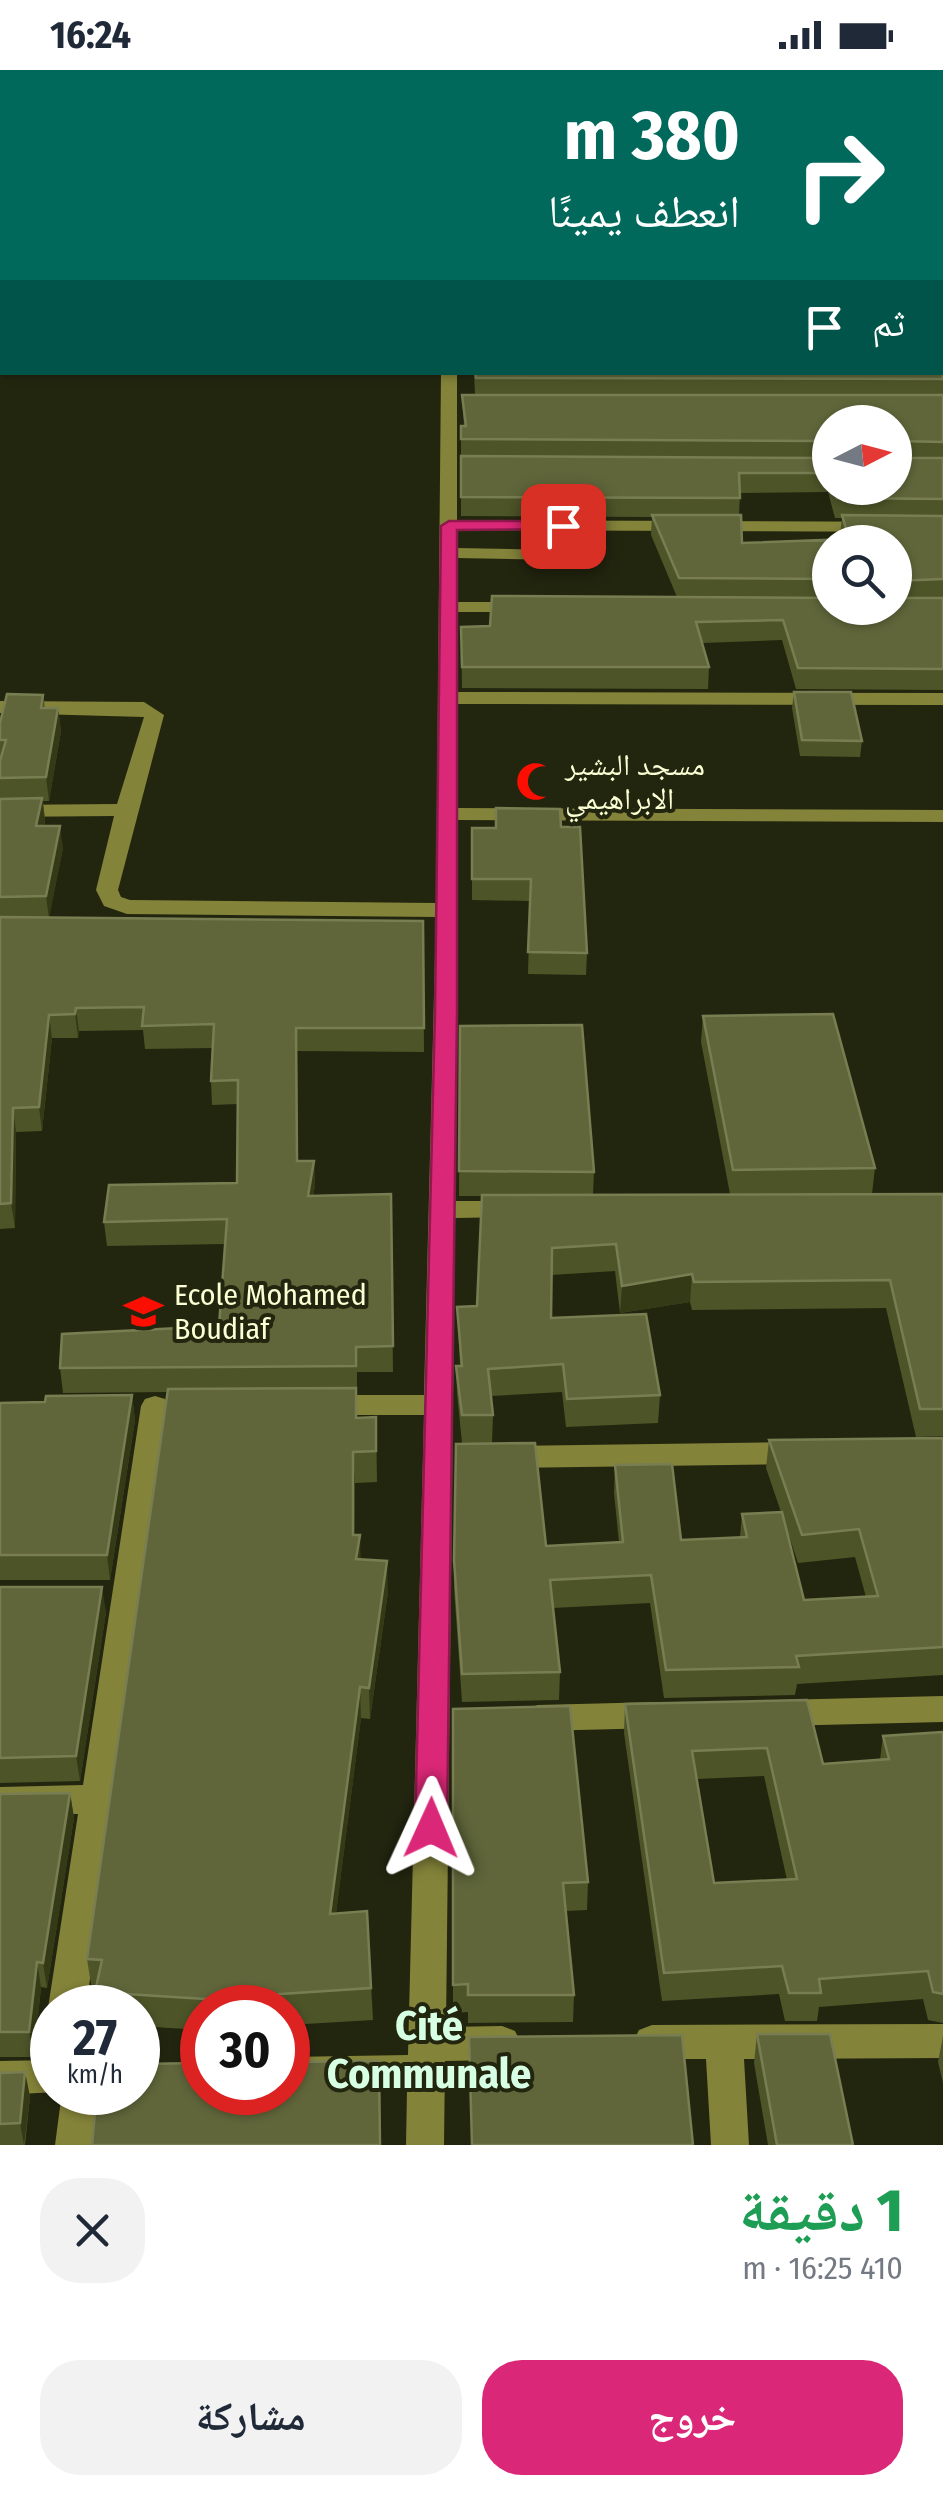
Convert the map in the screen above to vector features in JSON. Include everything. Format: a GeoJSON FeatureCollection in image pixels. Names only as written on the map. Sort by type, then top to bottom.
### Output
{"type":"FeatureCollection","features":[{"type":"Feature","properties":{"kind":"street"},"geometry":{"type":"LineString","coordinates":[[425,2145],[443,1210],[449,539],[459,467],[456,375]]}},
{"type":"Feature","properties":{"kind":"street"},"geometry":{"type":"LineString","coordinates":[[449,539],[943,527]]}},
{"type":"Feature","properties":{"kind":"street"},"geometry":{"type":"LineString","coordinates":[[449,539],[564,555]]}},
{"type":"Feature","properties":{"kind":"street"},"geometry":{"type":"LineString","coordinates":[[449,607],[548,607]]}},
{"type":"Feature","properties":{"kind":"street"},"geometry":{"type":"LineString","coordinates":[[449,698],[943,699]]}},
{"type":"Feature","properties":{"kind":"street"},"geometry":{"type":"LineString","coordinates":[[0,708],[124,707],[144,708],[154,715],[107,890],[112,901],[126,907],[447,922]]}},
{"type":"Feature","properties":{"kind":"street"},"geometry":{"type":"LineString","coordinates":[[0,810],[126,810]]}},
{"type":"Feature","properties":{"kind":"street"},"geometry":{"type":"LineString","coordinates":[[448,814],[943,816]]}},
{"type":"Feature","properties":{"kind":"street"},"geometry":{"type":"LineString","coordinates":[[116,930],[447,922]]}},
{"type":"Feature","properties":{"kind":"street"},"geometry":{"type":"LineString","coordinates":[[443,1210],[539,1209]]}},
{"type":"Feature","properties":{"kind":"street"},"geometry":{"type":"LineString","coordinates":[[287,1406],[439,1405]]}},
{"type":"Feature","properties":{"kind":"street"},"geometry":{"type":"LineString","coordinates":[[69,1985],[126,1596],[145,1406],[192,1406]]}},
{"type":"Feature","properties":{"kind":"street"},"geometry":{"type":"LineString","coordinates":[[437,1458],[826,1452]]}},
{"type":"Feature","properties":{"kind":"street"},"geometry":{"type":"LineString","coordinates":[[90,1596],[126,1596]]}},
{"type":"Feature","properties":{"kind":"street"},"geometry":{"type":"LineString","coordinates":[[747,1714],[943,1709]]}},
{"type":"Feature","properties":{"kind":"street"},"geometry":{"type":"LineString","coordinates":[[512,1718],[688,1714]]}},
{"type":"Feature","properties":{"kind":"street"},"geometry":{"type":"LineString","coordinates":[[433,1720],[472,1719]]}},
{"type":"Feature","properties":{"kind":"street"},"geometry":{"type":"LineString","coordinates":[[0,1801],[97,1799]]}},
{"type":"Feature","properties":{"kind":"street"},"geometry":{"type":"LineString","coordinates":[[625,2042],[943,2040]]}},
{"type":"Feature","properties":{"kind":"street"},"geometry":{"type":"LineString","coordinates":[[724,2042],[730,2145]]}},
{"type":"Feature","properties":{"kind":"street"},"geometry":{"type":"LineString","coordinates":[[310,2071],[546,2043]]}},
{"type":"Feature","properties":{"kind":"street"},"geometry":{"type":"LineString","coordinates":[[0,2078],[30,2077]]}},
{"type":"Feature","properties":{"kind":"street"},"geometry":{"type":"LineString","coordinates":[[74,2145],[78,2115]]}},
{"type":"Feature","properties":{"kind":"building"},"geometry":{"type":"Polygon","coordinates":[[[476,375],[943,375],[943,379],[476,375]]]}},
{"type":"Feature","properties":{"kind":"building"},"geometry":{"type":"Polygon","coordinates":[[[462,395],[943,395],[943,442],[912,441],[912,405],[812,405],[812,441],[461,439],[461,426],[466,426],[462,395]]]}},
{"type":"Feature","properties":{"kind":"building"},"geometry":{"type":"Polygon","coordinates":[[[461,456],[812,458],[812,473],[739,473],[740,498],[461,497],[461,456]]]}},
{"type":"Feature","properties":{"kind":"building"},"geometry":{"type":"Polygon","coordinates":[[[912,458],[943,458],[943,499],[912,499],[912,458]]]}},
{"type":"Feature","properties":{"kind":"building"},"geometry":{"type":"Polygon","coordinates":[[[652,515],[741,515],[742,543],[812,540],[812,579],[679,578],[652,515]]]}},
{"type":"Feature","properties":{"kind":"building"},"geometry":{"type":"Polygon","coordinates":[[[842,515],[943,516],[943,579],[912,580],[912,525],[845,525],[842,515]]]}},
{"type":"Feature","properties":{"kind":"building"},"geometry":{"type":"Polygon","coordinates":[[[492,596],[812,598],[812,625],[912,625],[912,598],[943,598],[943,669],[798,668],[783,620],[696,622],[709,667],[462,667],[461,627],[490,626],[492,596]]]}},
{"type":"Feature","properties":{"kind":"building"},"geometry":{"type":"Polygon","coordinates":[[[794,692],[851,692],[862,741],[802,740],[794,692]]]}},
{"type":"Feature","properties":{"kind":"building"},"geometry":{"type":"Polygon","coordinates":[[[7,694],[43,695],[41,708],[58,708],[46,777],[0,778],[6,740],[0,740],[0,723],[7,694]]]}},
{"type":"Feature","properties":{"kind":"building"},"geometry":{"type":"Polygon","coordinates":[[[42,798],[36,826],[60,826],[46,896],[0,897],[0,799],[42,798]]]}},
{"type":"Feature","properties":{"kind":"building"},"geometry":{"type":"Polygon","coordinates":[[[496,808],[560,809],[561,827],[580,827],[587,953],[528,952],[531,879],[472,879],[472,828],[496,828],[496,808]]]}},
{"type":"Feature","properties":{"kind":"building"},"geometry":{"type":"Polygon","coordinates":[[[0,917],[423,921],[424,1028],[296,1028],[297,1161],[314,1161],[308,1196],[391,1194],[393,1346],[356,1347],[356,1366],[60,1368],[62,1334],[219,1326],[227,1219],[104,1222],[109,1185],[237,1183],[238,1080],[211,1081],[214,1024],[142,1026],[144,1007],[76,1008],[75,1014],[49,1015],[39,1107],[13,1108],[11,1203],[0,1204],[0,917]]]}},
{"type":"Feature","properties":{"kind":"building"},"geometry":{"type":"Polygon","coordinates":[[[833,1014],[875,1168],[733,1170],[703,1016],[833,1014]]]}},
{"type":"Feature","properties":{"kind":"building"},"geometry":{"type":"Polygon","coordinates":[[[582,1025],[594,1172],[459,1171],[460,1026],[582,1025]]]}},
{"type":"Feature","properties":{"kind":"building"},"geometry":{"type":"Polygon","coordinates":[[[943,1194],[943,1409],[920,1409],[890,1280],[694,1282],[692,1274],[622,1286],[616,1244],[552,1248],[551,1318],[646,1314],[660,1395],[567,1399],[563,1364],[488,1369],[493,1415],[462,1415],[456,1366],[462,1366],[457,1307],[477,1306],[482,1195],[943,1194]]]}},
{"type":"Feature","properties":{"kind":"building"},"geometry":{"type":"Polygon","coordinates":[[[356,1388],[356,1418],[376,1417],[376,1451],[353,1452],[353,1535],[360,1535],[356,1559],[387,1561],[369,1688],[360,1687],[330,1914],[367,1911],[371,1988],[310,1992],[310,1985],[180,1985],[180,1997],[160,1996],[160,1985],[97,1985],[102,1960],[87,1959],[168,1389],[356,1388]]]}},
{"type":"Feature","properties":{"kind":"building"},"geometry":{"type":"Polygon","coordinates":[[[132,1395],[107,1555],[0,1555],[0,1403],[45,1402],[46,1396],[132,1395]]]}},
{"type":"Feature","properties":{"kind":"building"},"geometry":{"type":"Polygon","coordinates":[[[943,1438],[943,1647],[796,1656],[799,1667],[666,1670],[651,1575],[550,1580],[560,1672],[462,1674],[454,1560],[456,1444],[535,1443],[546,1546],[623,1542],[615,1465],[672,1464],[681,1540],[747,1537],[742,1514],[782,1512],[804,1600],[878,1596],[859,1529],[802,1535],[769,1440],[943,1438]]]}},
{"type":"Feature","properties":{"kind":"building"},"geometry":{"type":"Polygon","coordinates":[[[0,1587],[102,1587],[76,1756],[0,1758],[0,1587]]]}},
{"type":"Feature","properties":{"kind":"building"},"geometry":{"type":"Polygon","coordinates":[[[807,1700],[823,1764],[889,1759],[883,1736],[943,1732],[943,1994],[933,1992],[928,1971],[819,1979],[821,1993],[789,1993],[782,1966],[664,1973],[625,1704],[807,1700]],[[767,1748],[692,1751],[714,1883],[797,1879],[767,1748]]]}},
{"type":"Feature","properties":{"kind":"building"},"geometry":{"type":"Polygon","coordinates":[[[570,1706],[588,1882],[563,1883],[574,1995],[468,1995],[468,1984],[453,1985],[453,1709],[570,1706]]]}},
{"type":"Feature","properties":{"kind":"building"},"geometry":{"type":"Polygon","coordinates":[[[70,1793],[43,1963],[37,1962],[34,1985],[30,1985],[29,2032],[0,2032],[0,1794],[70,1793]]]}},
{"type":"Feature","properties":{"kind":"building"},"geometry":{"type":"Polygon","coordinates":[[[757,2034],[830,2034],[853,2145],[777,2145],[757,2034]]]}},
{"type":"Feature","properties":{"kind":"building"},"geometry":{"type":"Polygon","coordinates":[[[682,2035],[693,2145],[472,2145],[469,2037],[682,2035]]]}},
{"type":"Feature","properties":{"kind":"building"},"geometry":{"type":"Polygon","coordinates":[[[379,2061],[380,2145],[92,2145],[95,2115],[160,2115],[160,2064],[180,2063],[180,2115],[310,2115],[310,2062],[379,2061]]]}},
{"type":"Feature","properties":{"kind":"building"},"geometry":{"type":"Polygon","coordinates":[[[25,2072],[20,2123],[0,2124],[0,2073],[25,2072]]]}},
{"type":"Feature","properties":{"kind":"place","name":"مسجد البشير الابراهيمي"},"geometry":{"type":"Point","coordinates":[535,782]}},
{"type":"Feature","properties":{"kind":"place","name":"Ecole Mohamed Boudiaf"},"geometry":{"type":"Point","coordinates":[144,1312]}},
{"type":"Feature","properties":{"kind":"district","name":"Cité Communale"},"geometry":{"type":"Point","coordinates":[429,2049]}},
{"type":"Feature","properties":{"kind":"route"},"geometry":{"type":"LineString","coordinates":[[431,1828],[446,1012],[449,526],[563,526]]}}]}
